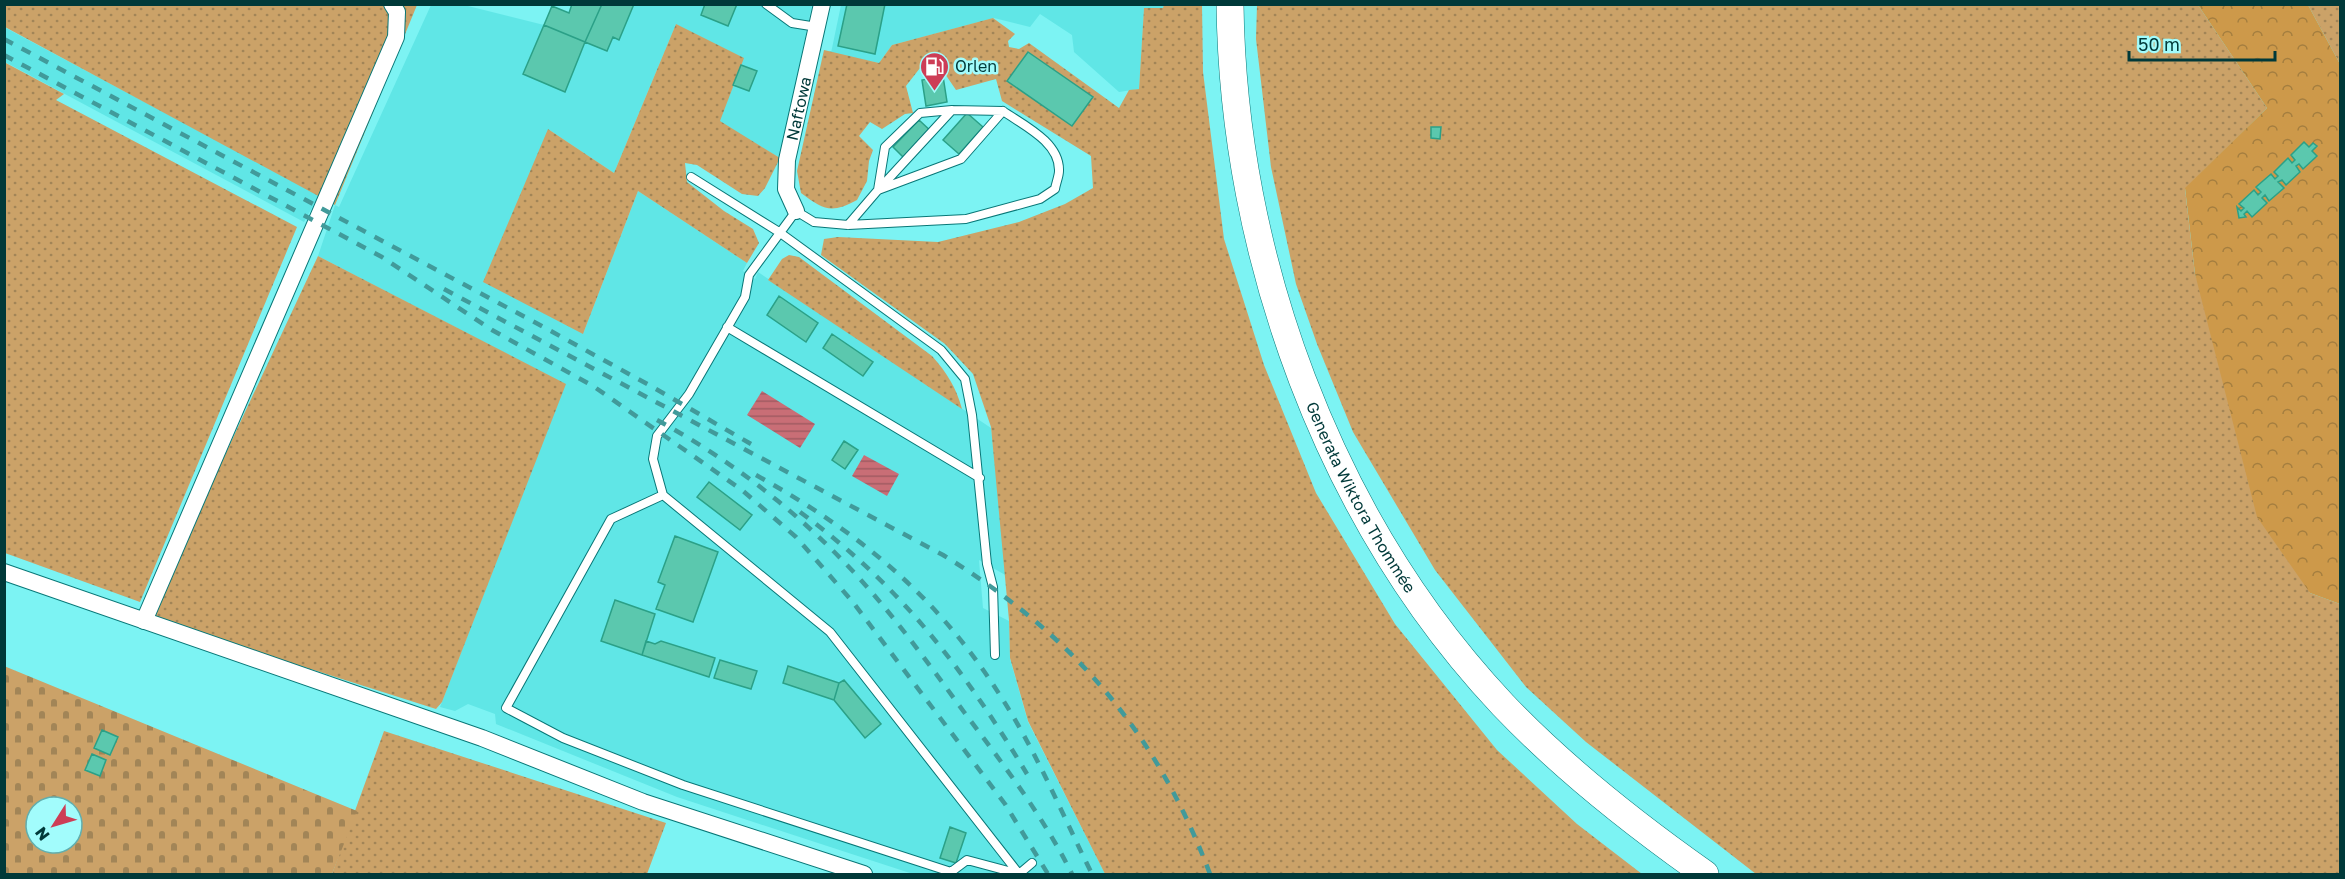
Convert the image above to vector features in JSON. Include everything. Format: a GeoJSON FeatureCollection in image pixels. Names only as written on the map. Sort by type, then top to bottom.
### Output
{"type":"FeatureCollection","features":[{"type":"Feature","properties":{"kind":"main road","name":"Generała Wiktora Thommée"},"geometry":{"type":"LineString","coordinates":[[1230,4],[1232,65],[1242,156],[1258,235],[1272,288],[1303,380],[1331,447],[1369,521],[1438,626],[1506,708],[1571,769],[1705,874]]}},
{"type":"Feature","properties":{"kind":"street"},"geometry":{"type":"LineString","coordinates":[[144,621],[396,37],[397,12],[392,4]]}},
{"type":"Feature","properties":{"kind":"street","name":"Naftowa"},"geometry":{"type":"LineString","coordinates":[[796,211],[786,189],[788,160],[822,4]]}},
{"type":"Feature","properties":{"kind":"street"},"geometry":{"type":"LineString","coordinates":[[4,572],[482,738],[652,805],[864,874]]}},
{"type":"Feature","properties":{"kind":"lane"},"geometry":{"type":"LineString","coordinates":[[766,4],[792,23],[817,27]]}},
{"type":"Feature","properties":{"kind":"lane"},"geometry":{"type":"LineString","coordinates":[[848,225],[952,110]]}},
{"type":"Feature","properties":{"kind":"lane"},"geometry":{"type":"LineString","coordinates":[[878,190],[885,147],[920,113],[952,110],[1003,111],[1046,141],[1056,155],[1059,171],[1055,189],[1040,199],[966,219],[848,225],[814,222],[796,211],[778,232],[749,275],[745,297],[689,394],[657,436],[652,459],[663,495],[830,632],[1019,874]]}},
{"type":"Feature","properties":{"kind":"lane"},"geometry":{"type":"LineString","coordinates":[[878,190],[961,159],[1003,111]]}},
{"type":"Feature","properties":{"kind":"lane"},"geometry":{"type":"LineString","coordinates":[[691,177],[778,232],[941,350],[965,379],[980,478],[987,564],[993,587],[995,655]]}},
{"type":"Feature","properties":{"kind":"lane"},"geometry":{"type":"LineString","coordinates":[[727,327],[980,478]]}},
{"type":"Feature","properties":{"kind":"lane"},"geometry":{"type":"LineString","coordinates":[[663,495],[611,519],[506,708],[563,738],[683,784],[951,872],[967,860],[1019,874]]}},
{"type":"Feature","properties":{"kind":"lane"},"geometry":{"type":"LineString","coordinates":[[1019,874],[1032,863]]}},
{"type":"Feature","properties":{"kind":"shaded area"},"geometry":{"type":"Polygon","coordinates":[[[431,5],[464,5],[544,25],[602,5],[812,5],[780,158],[719,122],[676,24],[614,173],[548,129],[583,334],[638,191],[747,263],[743,271],[755,279],[758,272],[991,428],[1007,576],[979,560],[983,608],[1009,621],[1010,659],[1028,722],[1105,874],[913,874],[677,797],[496,724],[495,714],[468,704],[455,711],[440,707],[565,384],[318,256],[335,205],[339,207],[431,5]]]}},
{"type":"Feature","properties":{"kind":"shaded area"},"geometry":{"type":"Polygon","coordinates":[[[841,5],[1164,5],[1164,8],[1144,9],[1139,89],[1119,92],[1074,52],[1072,35],[1040,14],[1030,27],[994,18],[892,45],[879,63],[831,53],[841,5]]]}},
{"type":"Feature","properties":{"kind":"shaded area"},"geometry":{"type":"Polygon","coordinates":[[[4,27],[319,195],[304,222],[5,62],[4,27]]]}},
{"type":"Feature","properties":{"kind":"shaded area"},"geometry":{"type":"Polygon","coordinates":[[[762,391],[815,424],[800,448],[747,415],[762,391]]]}},
{"type":"Feature","properties":{"kind":"shaded area"},"geometry":{"type":"Polygon","coordinates":[[[864,455],[899,474],[887,496],[852,476],[864,455]]]}},
{"type":"Feature","properties":{"kind":"green space"},"geometry":{"type":"Polygon","coordinates":[[[4,5],[417,5],[335,205],[5,27],[4,5]]]}},
{"type":"Feature","properties":{"kind":"green space"},"geometry":{"type":"Polygon","coordinates":[[[1164,5],[1202,5],[1203,72],[1224,239],[1264,365],[1316,493],[1395,624],[1497,750],[1577,824],[1642,874],[1105,874],[1028,721],[1010,658],[1009,620],[991,427],[973,374],[945,344],[821,255],[824,239],[838,237],[938,242],[1019,222],[1065,204],[1093,188],[1091,156],[1002,101],[996,79],[956,90],[941,68],[920,68],[906,86],[913,113],[905,114],[882,129],[870,122],[859,136],[873,150],[869,161],[867,181],[857,200],[841,207],[822,206],[801,193],[797,171],[824,50],[879,63],[892,45],[993,18],[1015,34],[1008,41],[1009,47],[1019,49],[1029,43],[1119,108],[1129,90],[1139,89],[1144,8],[1163,8],[1164,5]]]}},
{"type":"Feature","properties":{"kind":"green space"},"geometry":{"type":"Polygon","coordinates":[[[1257,5],[2198,5],[2267,108],[2185,189],[2195,274],[2310,593],[2340,604],[2340,874],[1756,874],[1586,742],[1526,687],[1435,570],[1353,432],[1317,344],[1296,284],[1271,167],[1256,39],[1257,5]]]}},
{"type":"Feature","properties":{"kind":"green space"},"geometry":{"type":"Polygon","coordinates":[[[2198,5],[2308,5],[2340,64],[2340,604],[2310,593],[2257,517],[2195,274],[2185,188],[2267,108],[2198,5]]]}},
{"type":"Feature","properties":{"kind":"green space"},"geometry":{"type":"Polygon","coordinates":[[[2308,5],[2340,5],[2340,64],[2308,5]]]}},
{"type":"Feature","properties":{"kind":"green space"},"geometry":{"type":"Polygon","coordinates":[[[676,24],[744,58],[720,121],[780,158],[765,188],[758,196],[742,194],[697,165],[685,163],[687,182],[724,211],[753,229],[759,243],[747,263],[638,191],[583,334],[483,282],[548,129],[614,173],[676,24]]]}},
{"type":"Feature","properties":{"kind":"green space"},"geometry":{"type":"Polygon","coordinates":[[[4,62],[64,94],[56,100],[297,227],[140,602],[5,553],[4,62]]]}},
{"type":"Feature","properties":{"kind":"green space"},"geometry":{"type":"Polygon","coordinates":[[[789,255],[799,257],[932,356],[950,381],[962,409],[768,280],[782,259],[789,255]]]}},
{"type":"Feature","properties":{"kind":"green space"},"geometry":{"type":"Polygon","coordinates":[[[318,256],[566,384],[442,702],[436,709],[154,619],[210,487],[318,256]]]}},
{"type":"Feature","properties":{"kind":"green space"},"geometry":{"type":"Polygon","coordinates":[[[4,666],[357,811],[332,874],[5,874],[4,666]]]}},
{"type":"Feature","properties":{"kind":"green space"},"geometry":{"type":"Polygon","coordinates":[[[384,731],[666,823],[647,874],[332,874],[384,731]]]}},
{"type":"Feature","properties":{"kind":"building"},"geometry":{"type":"Polygon","coordinates":[[[572,4],[602,4],[585,42],[544,25],[552,6],[569,13],[572,4]]]}},
{"type":"Feature","properties":{"kind":"building"},"geometry":{"type":"Polygon","coordinates":[[[602,4],[634,4],[619,40],[613,37],[607,51],[585,42],[602,4]]]}},
{"type":"Feature","properties":{"kind":"building"},"geometry":{"type":"Polygon","coordinates":[[[705,4],[737,4],[728,26],[701,15],[705,4]]]}},
{"type":"Feature","properties":{"kind":"building"},"geometry":{"type":"Polygon","coordinates":[[[847,4],[885,4],[875,54],[838,46],[847,4]]]}},
{"type":"Feature","properties":{"kind":"building"},"geometry":{"type":"Polygon","coordinates":[[[544,25],[585,42],[565,92],[523,74],[544,25]]]}},
{"type":"Feature","properties":{"kind":"building"},"geometry":{"type":"Polygon","coordinates":[[[1028,52],[1093,97],[1072,126],[1007,81],[1028,52]]]}},
{"type":"Feature","properties":{"kind":"building"},"geometry":{"type":"Polygon","coordinates":[[[741,65],[757,71],[749,91],[733,85],[741,65]]]}},
{"type":"Feature","properties":{"kind":"building","name":"Orlen"},"geometry":{"type":"Polygon","coordinates":[[[943,76],[947,102],[926,106],[922,80],[943,76]]]}},
{"type":"Feature","properties":{"kind":"building"},"geometry":{"type":"Polygon","coordinates":[[[967,113],[983,127],[959,154],[943,140],[967,113]]]}},
{"type":"Feature","properties":{"kind":"building"},"geometry":{"type":"Polygon","coordinates":[[[919,120],[934,134],[908,162],[893,147],[919,120]]]}},
{"type":"Feature","properties":{"kind":"building"},"geometry":{"type":"Polygon","coordinates":[[[1431,127],[1441,127],[1440,139],[1431,138],[1431,127]]]}},
{"type":"Feature","properties":{"kind":"building"},"geometry":{"type":"Polygon","coordinates":[[[2304,142],[2309,147],[2313,143],[2317,146],[2312,151],[2317,156],[2303,169],[2299,164],[2296,166],[2300,172],[2286,185],[2282,180],[2278,182],[2284,188],[2269,201],[2265,195],[2262,198],[2267,203],[2252,217],[2247,211],[2244,214],[2246,217],[2239,218],[2237,207],[2241,211],[2244,208],[2239,204],[2254,190],[2258,195],[2261,192],[2256,187],[2271,174],[2275,179],[2278,176],[2274,172],[2288,158],[2292,163],[2295,160],[2291,155],[2304,142]]]}},
{"type":"Feature","properties":{"kind":"building"},"geometry":{"type":"Polygon","coordinates":[[[779,296],[818,323],[806,342],[767,315],[779,296]]]}},
{"type":"Feature","properties":{"kind":"building"},"geometry":{"type":"Polygon","coordinates":[[[832,334],[873,362],[863,376],[823,348],[832,334]]]}},
{"type":"Feature","properties":{"kind":"building"},"geometry":{"type":"Polygon","coordinates":[[[844,441],[858,450],[845,469],[832,460],[844,441]]]}},
{"type":"Feature","properties":{"kind":"building"},"geometry":{"type":"Polygon","coordinates":[[[709,482],[752,515],[740,530],[697,497],[709,482]]]}},
{"type":"Feature","properties":{"kind":"building"},"geometry":{"type":"Polygon","coordinates":[[[675,536],[718,552],[693,622],[656,609],[665,585],[658,582],[675,536]]]}},
{"type":"Feature","properties":{"kind":"building"},"geometry":{"type":"Polygon","coordinates":[[[615,600],[655,614],[642,655],[601,641],[615,600]]]}},
{"type":"Feature","properties":{"kind":"building"},"geometry":{"type":"Polygon","coordinates":[[[646,641],[655,644],[661,641],[715,658],[709,677],[642,655],[646,641]]]}},
{"type":"Feature","properties":{"kind":"building"},"geometry":{"type":"Polygon","coordinates":[[[720,660],[757,671],[751,689],[714,678],[720,660]]]}},
{"type":"Feature","properties":{"kind":"building"},"geometry":{"type":"Polygon","coordinates":[[[788,666],[839,683],[834,700],[783,683],[788,666]]]}},
{"type":"Feature","properties":{"kind":"building"},"geometry":{"type":"Polygon","coordinates":[[[844,680],[881,724],[865,738],[834,700],[839,683],[844,680]]]}},
{"type":"Feature","properties":{"kind":"building"},"geometry":{"type":"Polygon","coordinates":[[[102,730],[118,737],[110,755],[94,748],[102,730]]]}},
{"type":"Feature","properties":{"kind":"building"},"geometry":{"type":"Polygon","coordinates":[[[92,754],[106,760],[100,776],[85,770],[92,754]]]}},
{"type":"Feature","properties":{"kind":"building"},"geometry":{"type":"Polygon","coordinates":[[[950,827],[966,833],[956,863],[940,858],[950,827]]]}},
{"type":"Feature","properties":{"kind":"railway"},"geometry":{"type":"LineString","coordinates":[[4,39],[538,324],[751,444]]}},
{"type":"Feature","properties":{"kind":"railway"},"geometry":{"type":"LineString","coordinates":[[4,55],[382,257],[492,330],[593,386],[742,490],[796,537],[852,601],[1005,804],[1048,874]]}},
{"type":"Feature","properties":{"kind":"railway"},"geometry":{"type":"LineString","coordinates":[[444,289],[943,555],[990,586],[1032,618],[1070,653],[1105,691],[1136,731],[1164,775],[1210,874]]}},
{"type":"Feature","properties":{"kind":"railway"},"geometry":{"type":"LineString","coordinates":[[657,420],[713,453],[765,491],[838,555],[860,579],[914,644],[1008,771],[1035,811],[1072,874]]}},
{"type":"Feature","properties":{"kind":"railway"},"geometry":{"type":"LineString","coordinates":[[756,475],[794,497],[863,545],[924,599],[952,630],[978,663],[1016,721],[1092,874]]}},
{"type":"Feature","properties":{"kind":"railway"},"geometry":{"type":"LineString","coordinates":[[800,512],[870,570],[928,631],[979,699],[1027,774]]}},
{"type":"Feature","properties":{"kind":"place","name":"Orlen"},"geometry":{"type":"Point","coordinates":[934,92]}}]}
